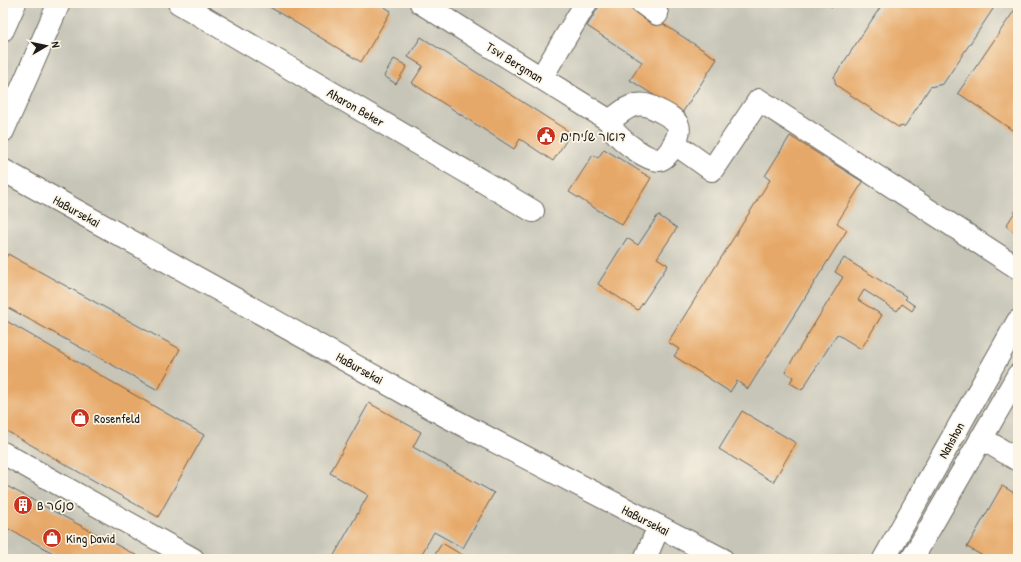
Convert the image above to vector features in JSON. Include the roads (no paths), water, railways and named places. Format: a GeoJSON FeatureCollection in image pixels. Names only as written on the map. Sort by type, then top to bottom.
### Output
{"type":"FeatureCollection","features":[{"type":"Feature","properties":{"kind":"street"},"geometry":{"type":"LineString","coordinates":[[3,30],[15,3]]}},
{"type":"Feature","properties":{"kind":"street"},"geometry":{"type":"LineString","coordinates":[[3,131],[59,3]]}},
{"type":"Feature","properties":{"kind":"street","name":"Aharon Beker"},"geometry":{"type":"LineString","coordinates":[[179,3],[533,211]]}},
{"type":"Feature","properties":{"kind":"street","name":"Tsvi Bergman"},"geometry":{"type":"LineString","coordinates":[[421,3],[610,121],[615,132],[622,140],[651,159],[660,160],[667,155],[679,134],[679,127],[674,120],[652,107],[642,104],[630,106],[610,121]]}},
{"type":"Feature","properties":{"kind":"street"},"geometry":{"type":"LineString","coordinates":[[541,78],[586,3]]}},
{"type":"Feature","properties":{"kind":"street"},"geometry":{"type":"LineString","coordinates":[[674,143],[712,170],[759,100],[1018,268]]}},
{"type":"Feature","properties":{"kind":"street","name":"HaBursekai"},"geometry":{"type":"LineString","coordinates":[[3,170],[444,414],[722,559]]}},
{"type":"Feature","properties":{"kind":"street","name":"Nahshon"},"geometry":{"type":"LineString","coordinates":[[884,559],[1018,321]]}},
{"type":"Feature","properties":{"kind":"street","name":"Nahshon"},"geometry":{"type":"LineString","coordinates":[[912,559],[1018,375]]}},
{"type":"Feature","properties":{"kind":"street"},"geometry":{"type":"LineString","coordinates":[[981,438],[1018,460]]}},
{"type":"Feature","properties":{"kind":"street"},"geometry":{"type":"LineString","coordinates":[[3,453],[192,559]]}},
{"type":"Feature","properties":{"kind":"street"},"geometry":{"type":"LineString","coordinates":[[645,559],[658,526]]}},
{"type":"Feature","properties":{"kind":"place","name":"דואר שליחים"},"geometry":{"type":"Point","coordinates":[546,136]}},
{"type":"Feature","properties":{"kind":"place","name":"Rosenfeld"},"geometry":{"type":"Point","coordinates":[80,418]}},
{"type":"Feature","properties":{"kind":"place","name":"B סנטר"},"geometry":{"type":"Point","coordinates":[23,505]}},
{"type":"Feature","properties":{"kind":"place","name":"King David"},"geometry":{"type":"Point","coordinates":[52,538]}}]}
